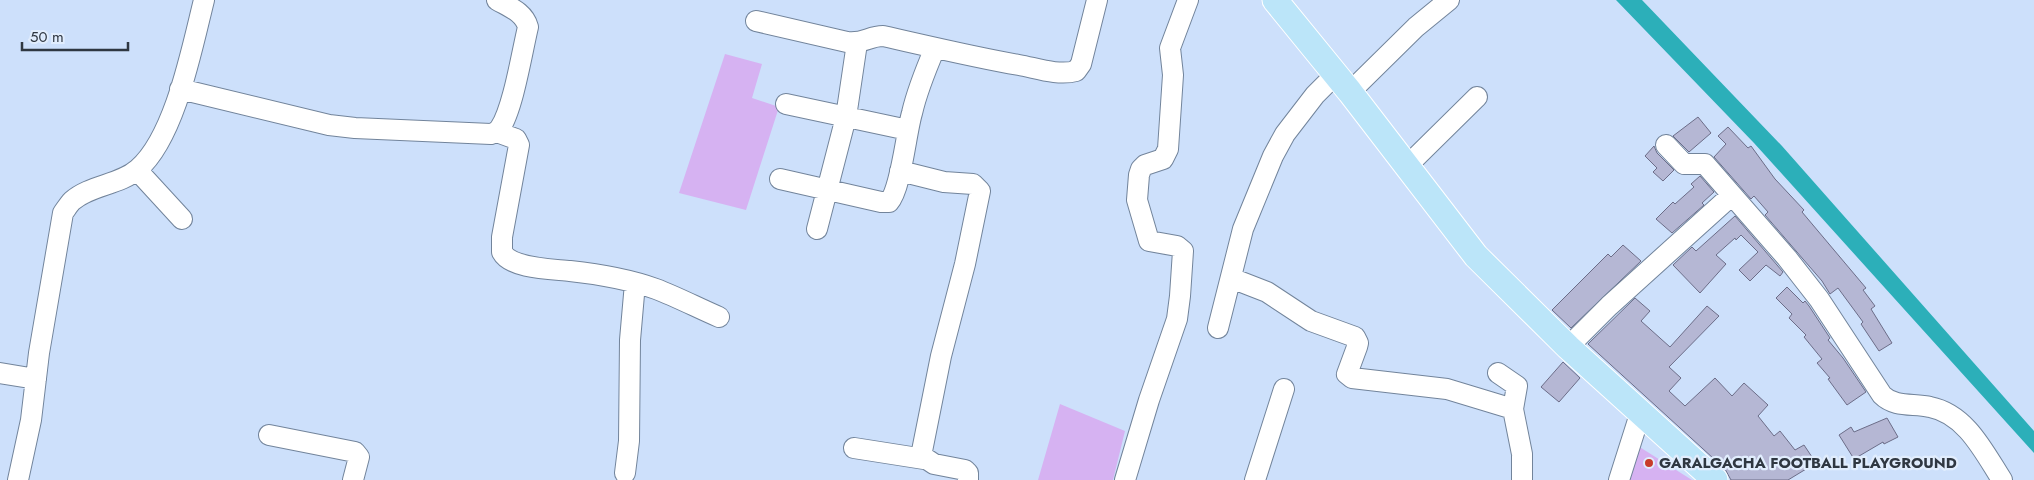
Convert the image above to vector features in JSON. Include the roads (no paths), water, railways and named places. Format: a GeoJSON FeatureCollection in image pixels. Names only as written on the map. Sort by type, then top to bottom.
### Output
{"type":"FeatureCollection","features":[{"type":"Feature","properties":{"kind":"main road"},"geometry":{"type":"LineString","coordinates":[[1275,0],[1343,84],[1476,256],[1568,347],[1715,480]]}},
{"type":"Feature","properties":{"kind":"street"},"geometry":{"type":"LineString","coordinates":[[18,480],[32,420],[39,353],[63,213],[73,200],[137,170],[154,151],[164,134],[180,89],[204,0]]}},
{"type":"Feature","properties":{"kind":"street"},"geometry":{"type":"LineString","coordinates":[[497,0],[520,13],[526,19],[528,27],[508,112],[497,132]]}},
{"type":"Feature","properties":{"kind":"street"},"geometry":{"type":"LineString","coordinates":[[756,21],[857,43],[877,36],[883,36],[1038,69],[1070,73],[1076,72],[1081,64],[1097,0]]}},
{"type":"Feature","properties":{"kind":"street"},"geometry":{"type":"LineString","coordinates":[[1125,480],[1179,308],[1183,251],[1177,246],[1149,241],[1137,193],[1141,169],[1145,165],[1163,159],[1168,149],[1173,75],[1170,48],[1188,0]]}},
{"type":"Feature","properties":{"kind":"street"},"geometry":{"type":"LineString","coordinates":[[1218,328],[1243,229],[1273,156],[1285,134],[1315,95],[1343,84],[1449,0]]}},
{"type":"Feature","properties":{"kind":"street"},"geometry":{"type":"LineString","coordinates":[[817,229],[846,117],[857,43]]}},
{"type":"Feature","properties":{"kind":"street"},"geometry":{"type":"LineString","coordinates":[[780,179],[885,203],[889,202],[900,171],[918,92],[934,48]]}},
{"type":"Feature","properties":{"kind":"street"},"geometry":{"type":"LineString","coordinates":[[180,89],[329,125],[479,135],[497,132],[516,139],[519,145],[502,237],[504,257],[509,261],[524,265],[592,274],[635,283],[670,295],[719,317]]}},
{"type":"Feature","properties":{"kind":"street"},"geometry":{"type":"LineString","coordinates":[[1406,166],[1477,97]]}},
{"type":"Feature","properties":{"kind":"street"},"geometry":{"type":"LineString","coordinates":[[786,104],[908,130]]}},
{"type":"Feature","properties":{"kind":"street"},"geometry":{"type":"LineString","coordinates":[[1666,145],[1684,164],[1705,164],[1787,258],[1819,299],[1886,400],[1896,403],[1930,406],[1951,414],[1961,422],[2002,480]]}},
{"type":"Feature","properties":{"kind":"street"},"geometry":{"type":"LineString","coordinates":[[137,170],[182,219]]}},
{"type":"Feature","properties":{"kind":"street"},"geometry":{"type":"LineString","coordinates":[[900,171],[944,182],[973,184],[980,191],[961,280],[941,356],[923,444],[922,456],[924,459]]}},
{"type":"Feature","properties":{"kind":"street"},"geometry":{"type":"LineString","coordinates":[[1568,347],[1609,306],[1732,195]]}},
{"type":"Feature","properties":{"kind":"street"},"geometry":{"type":"LineString","coordinates":[[1231,278],[1267,292],[1311,321],[1355,337],[1358,343],[1347,374],[1352,378],[1447,389],[1513,409]]}},
{"type":"Feature","properties":{"kind":"street"},"geometry":{"type":"LineString","coordinates":[[625,473],[629,441],[630,340],[635,283]]}},
{"type":"Feature","properties":{"kind":"street"},"geometry":{"type":"LineString","coordinates":[[1498,373],[1517,386],[1513,409],[1522,454],[1522,480]]}},
{"type":"Feature","properties":{"kind":"street"},"geometry":{"type":"LineString","coordinates":[[0,374],[36,379]]}},
{"type":"Feature","properties":{"kind":"street"},"geometry":{"type":"LineString","coordinates":[[1255,480],[1284,389]]}},
{"type":"Feature","properties":{"kind":"street"},"geometry":{"type":"LineString","coordinates":[[1619,480],[1640,414]]}},
{"type":"Feature","properties":{"kind":"street"},"geometry":{"type":"LineString","coordinates":[[269,435],[355,452],[359,457],[353,480]]}},
{"type":"Feature","properties":{"kind":"street"},"geometry":{"type":"LineString","coordinates":[[854,448],[924,459],[934,464],[961,469],[968,473],[968,480]]}},
{"type":"Feature","properties":{"kind":"place","name":"GARALGACHA FOOTBALL PLAYGROUND"},"geometry":{"type":"Point","coordinates":[1649,463]}}]}
